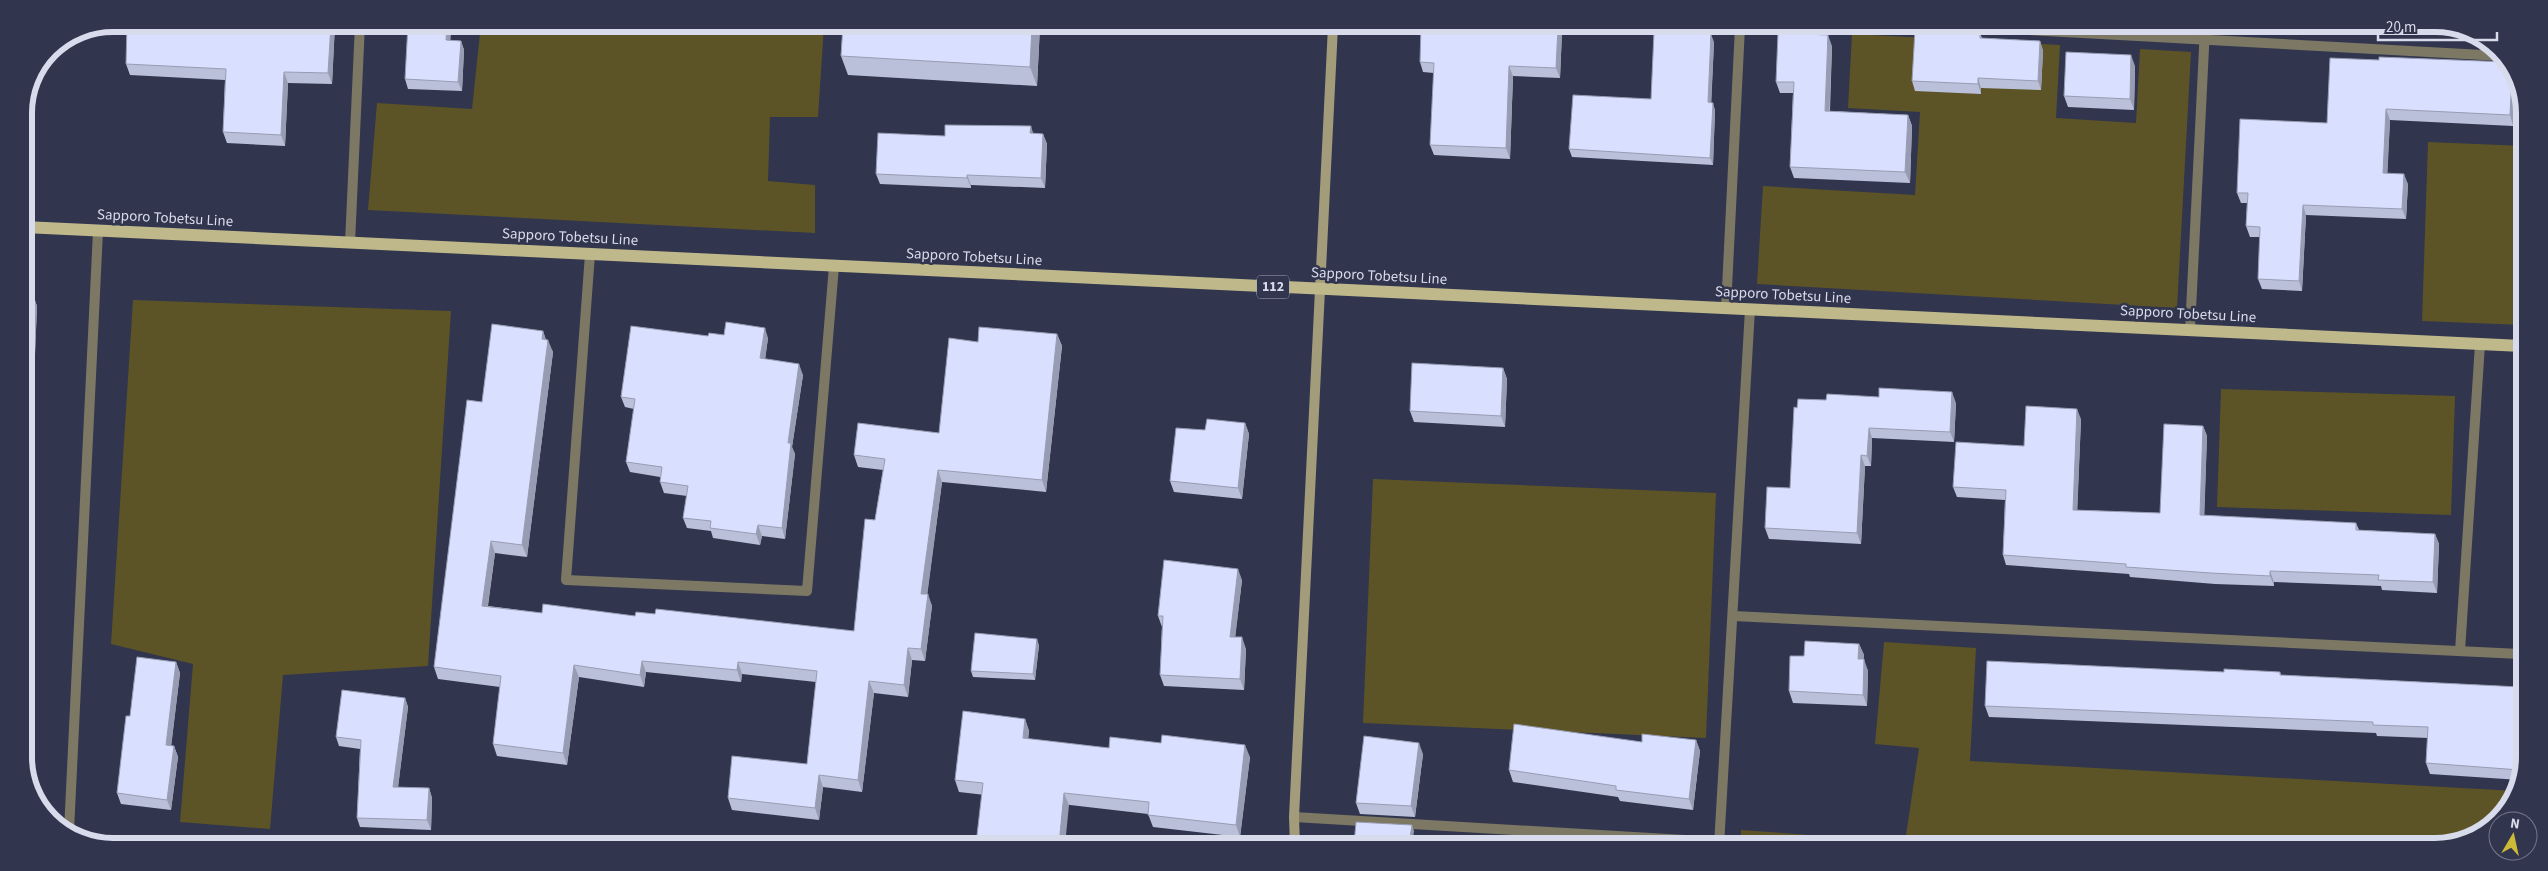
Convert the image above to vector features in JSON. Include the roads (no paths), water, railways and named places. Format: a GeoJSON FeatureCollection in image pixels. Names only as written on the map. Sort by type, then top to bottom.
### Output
{"type":"FeatureCollection","features":[{"type":"Feature","properties":{"kind":"main road","name":"Sapporo Tobetsu Line"},"geometry":{"type":"LineString","coordinates":[[32,227],[2515,346]]}},
{"type":"Feature","properties":{"kind":"street"},"geometry":{"type":"LineString","coordinates":[[350,243],[360,32]]}},
{"type":"Feature","properties":{"kind":"street"},"geometry":{"type":"LineString","coordinates":[[1295,838],[1294,818],[1333,32]]}},
{"type":"Feature","properties":{"kind":"street"},"geometry":{"type":"LineString","coordinates":[[1726,308],[1740,32]]}},
{"type":"Feature","properties":{"kind":"street"},"geometry":{"type":"LineString","coordinates":[[2070,32],[2491,55]]}},
{"type":"Feature","properties":{"kind":"street"},"geometry":{"type":"LineString","coordinates":[[2190,330],[2204,32]]}},
{"type":"Feature","properties":{"kind":"street"},"geometry":{"type":"LineString","coordinates":[[69,825],[98,231]]}},
{"type":"Feature","properties":{"kind":"street"},"geometry":{"type":"LineString","coordinates":[[590,254],[566,580],[808,591],[834,266]]}},
{"type":"Feature","properties":{"kind":"street"},"geometry":{"type":"LineString","coordinates":[[1719,838],[1750,309]]}},
{"type":"Feature","properties":{"kind":"street"},"geometry":{"type":"LineString","coordinates":[[2460,651],[2480,344]]}},
{"type":"Feature","properties":{"kind":"street"},"geometry":{"type":"LineString","coordinates":[[1733,616],[2516,654]]}},
{"type":"Feature","properties":{"kind":"street"},"geometry":{"type":"LineString","coordinates":[[1294,818],[1621,838]]}}]}
